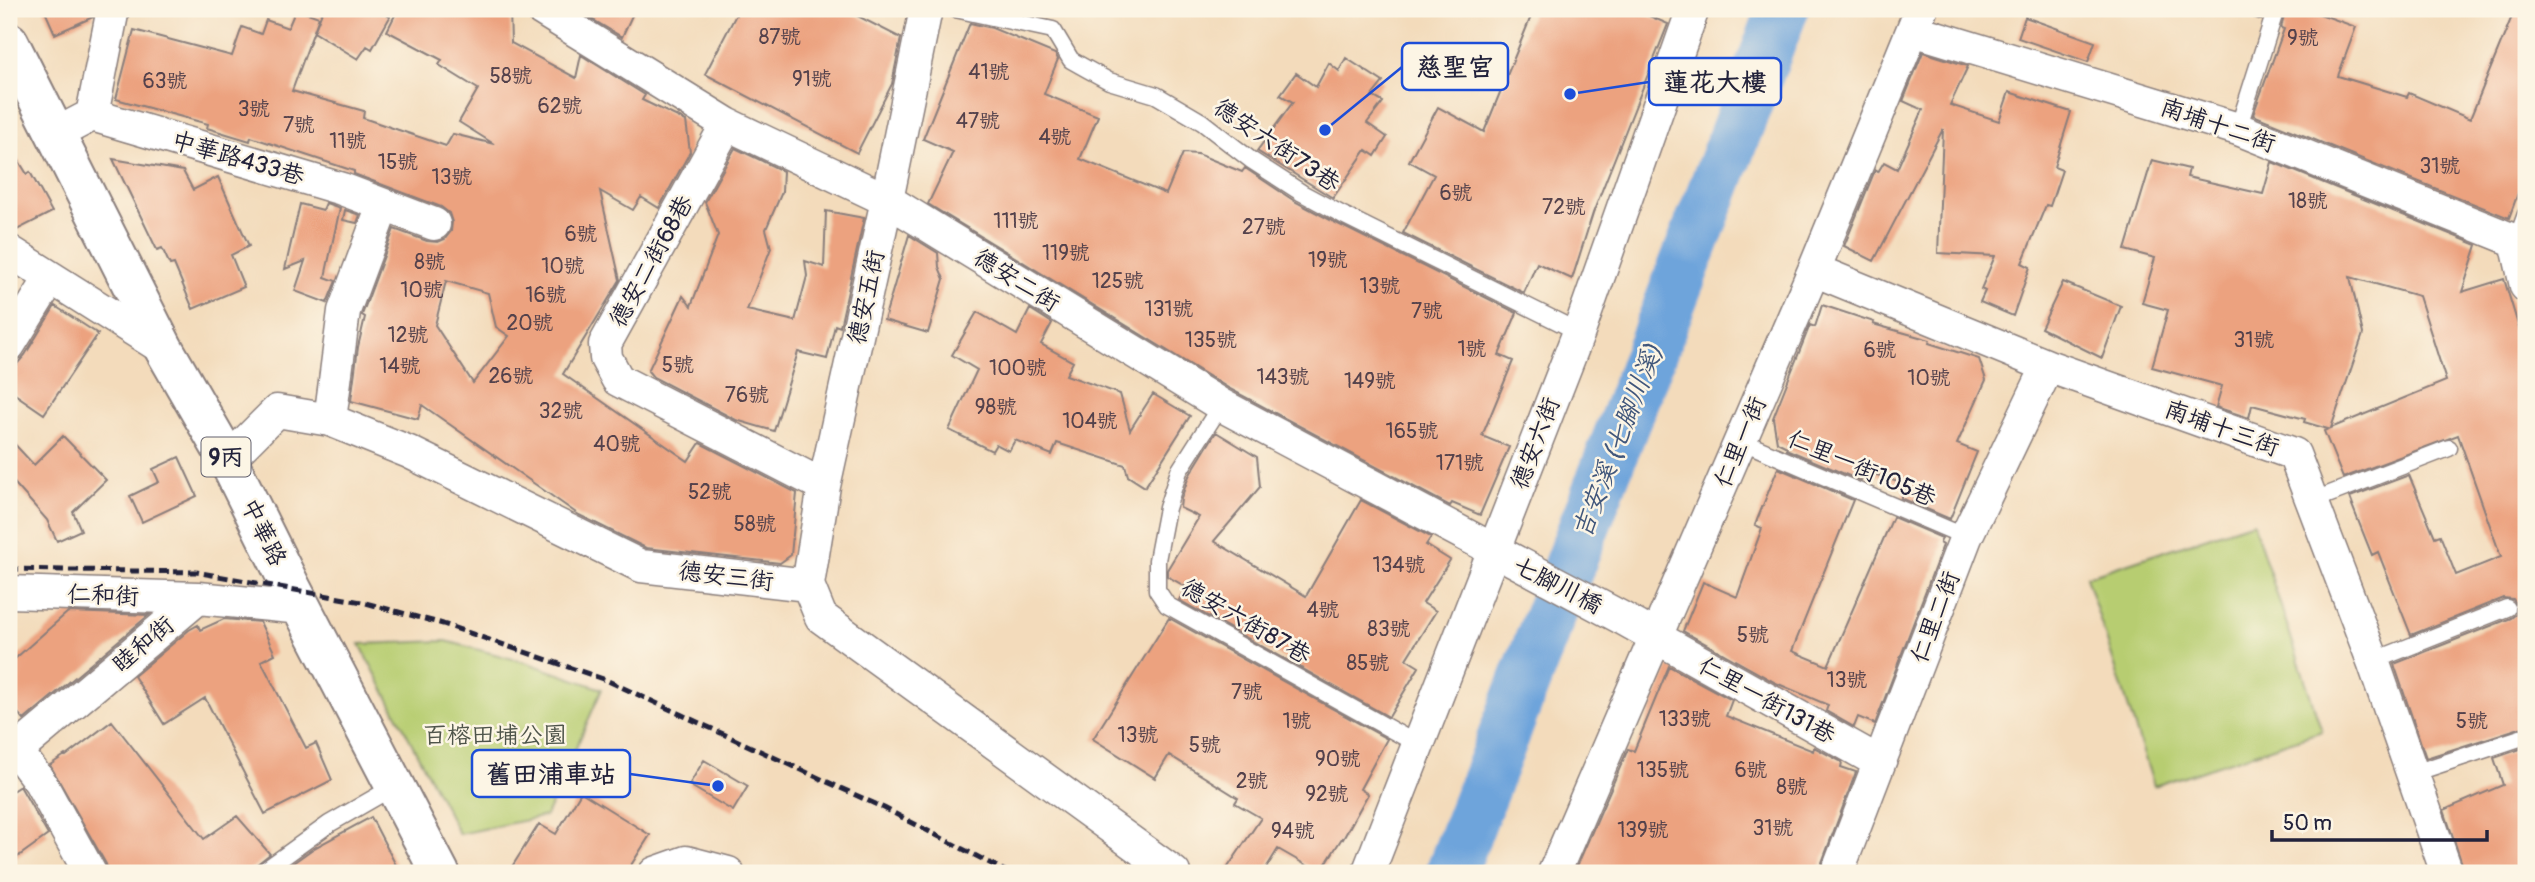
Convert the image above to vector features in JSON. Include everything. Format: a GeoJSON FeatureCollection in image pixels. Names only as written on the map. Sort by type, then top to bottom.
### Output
{"type":"FeatureCollection","features":[{"type":"Feature","properties":{"kind":"main road","name":"中華路"},"geometry":{"type":"LineString","coordinates":[[9,42],[163,349],[229,460],[302,608],[440,873]]}},
{"type":"Feature","properties":{"kind":"street"},"geometry":{"type":"LineString","coordinates":[[56,134],[92,115],[113,9]]}},
{"type":"Feature","properties":{"kind":"street","name":"德安二街"},"geometry":{"type":"LineString","coordinates":[[541,9],[727,124],[887,200],[1221,405],[1493,551]]}},
{"type":"Feature","properties":{"kind":"street","name":"德安五街"},"geometry":{"type":"LineString","coordinates":[[808,585],[824,486],[926,9]]}},
{"type":"Feature","properties":{"kind":"street","name":"德安六街"},"geometry":{"type":"LineString","coordinates":[[1368,873],[1579,332],[1691,9]]}},
{"type":"Feature","properties":{"kind":"street","name":"南埔十二街"},"geometry":{"type":"LineString","coordinates":[[1917,20],[2521,228]]}},
{"type":"Feature","properties":{"kind":"street","name":"仁里一街"},"geometry":{"type":"LineString","coordinates":[[1554,873],[1814,271],[1917,20]]}},
{"type":"Feature","properties":{"kind":"street","name":"中華路433巷"},"geometry":{"type":"LineString","coordinates":[[92,115],[342,189],[434,224]]}},
{"type":"Feature","properties":{"kind":"street","name":"德安二街68巷"},"geometry":{"type":"LineString","coordinates":[[727,124],[605,344],[606,358],[618,380],[824,486]]}},
{"type":"Feature","properties":{"kind":"street"},"geometry":{"type":"LineString","coordinates":[[330,420],[344,311],[383,206]]}},
{"type":"Feature","properties":{"kind":"street"},"geometry":{"type":"LineString","coordinates":[[2521,228],[2526,286]]}},
{"type":"Feature","properties":{"kind":"street"},"geometry":{"type":"LineString","coordinates":[[9,251],[163,349]]}},
{"type":"Feature","properties":{"kind":"street","name":"南埔十三街"},"geometry":{"type":"LineString","coordinates":[[1814,271],[2048,366],[2294,454],[2373,661],[2447,873]]}},
{"type":"Feature","properties":{"kind":"street"},"geometry":{"type":"LineString","coordinates":[[9,345],[50,279]]}},
{"type":"Feature","properties":{"kind":"street","name":"仁里二街"},"geometry":{"type":"LineString","coordinates":[[1837,873],[1966,537],[2048,366]]}},
{"type":"Feature","properties":{"kind":"street","name":"德安三街"},"geometry":{"type":"LineString","coordinates":[[229,460],[277,411],[330,420],[409,452],[641,566],[808,585],[821,617],[1174,873]]}},
{"type":"Feature","properties":{"kind":"street","name":"七腳川橋"},"geometry":{"type":"LineString","coordinates":[[1493,551],[1655,638]]}},
{"type":"Feature","properties":{"kind":"street","name":"仁和街"},"geometry":{"type":"LineString","coordinates":[[9,593],[198,598]]}},
{"type":"Feature","properties":{"kind":"street","name":"睦和街"},"geometry":{"type":"LineString","coordinates":[[12,753],[198,598],[302,608]]}},
{"type":"Feature","properties":{"kind":"street","name":"仁里一街131巷"},"geometry":{"type":"LineString","coordinates":[[1655,638],[1879,762]]}},
{"type":"Feature","properties":{"kind":"street"},"geometry":{"type":"LineString","coordinates":[[12,753],[40,782],[90,873]]}},
{"type":"Feature","properties":{"kind":"street"},"geometry":{"type":"LineString","coordinates":[[655,873],[686,862],[728,873]]}},
{"type":"Feature","properties":{"kind":"lane","name":"德安六街73巷"},"geometry":{"type":"LineString","coordinates":[[955,9],[1053,30],[1071,60],[1109,81],[1156,95],[1202,122],[1251,160],[1343,215],[1579,332]]}},
{"type":"Feature","properties":{"kind":"lane"},"geometry":{"type":"LineString","coordinates":[[2238,129],[2276,9]]}},
{"type":"Feature","properties":{"kind":"lane","name":"德安六街87巷"},"geometry":{"type":"LineString","coordinates":[[1221,405],[1179,471],[1167,508],[1157,560],[1157,590],[1167,605],[1418,744]]}},
{"type":"Feature","properties":{"kind":"lane","name":"仁里一街105巷"},"geometry":{"type":"LineString","coordinates":[[1741,441],[1966,537]]}},
{"type":"Feature","properties":{"kind":"lane"},"geometry":{"type":"LineString","coordinates":[[2312,501],[2449,448]]}},
{"type":"Feature","properties":{"kind":"lane"},"geometry":{"type":"LineString","coordinates":[[2373,661],[2507,608]]}},
{"type":"Feature","properties":{"kind":"lane"},"geometry":{"type":"LineString","coordinates":[[2411,774],[2526,736]]}},
{"type":"Feature","properties":{"kind":"lane"},"geometry":{"type":"LineString","coordinates":[[267,872],[329,824],[395,786]]}},
{"type":"Feature","properties":{"kind":"green space"},"geometry":{"type":"Polygon","coordinates":[[[2253,522],[2322,731],[2154,786],[2086,577],[2253,522]]]}},
{"type":"Feature","properties":{"kind":"green space","name":"百榕田埔公園"},"geometry":{"type":"Polygon","coordinates":[[[446,641],[528,663],[602,689],[546,816],[459,834],[360,644],[446,641]]]}},
{"type":"Feature","properties":{"kind":"building"},"geometry":{"type":"Polygon","coordinates":[[[44,9],[94,9],[93,17],[55,34],[44,9]]]}},
{"type":"Feature","properties":{"kind":"building"},"geometry":{"type":"Polygon","coordinates":[[[296,9],[319,17],[292,91],[364,111],[363,118],[446,146],[453,134],[494,144],[459,122],[478,89],[439,65],[442,60],[387,31],[398,9],[510,9],[511,43],[576,78],[581,55],[645,95],[642,100],[686,121],[690,152],[659,208],[641,197],[633,210],[600,191],[620,280],[563,374],[688,461],[700,443],[797,493],[791,555],[780,563],[646,548],[579,515],[422,405],[418,419],[351,401],[365,317],[362,315],[394,229],[427,241],[438,242],[445,239],[451,231],[449,213],[441,207],[354,174],[354,171],[251,137],[250,141],[207,128],[208,124],[116,99],[134,30],[232,56],[242,27],[261,34],[266,20],[288,28],[296,9]],[[446,281],[435,325],[473,383],[509,336],[496,327],[488,293],[446,281]]]}},
{"type":"Feature","properties":{"kind":"building"},"geometry":{"type":"Polygon","coordinates":[[[323,9],[376,9],[390,17],[372,49],[367,46],[358,59],[314,32],[323,9]]]}},
{"type":"Feature","properties":{"kind":"building"},"geometry":{"type":"Polygon","coordinates":[[[592,9],[635,9],[622,37],[590,18],[592,9]]]}},
{"type":"Feature","properties":{"kind":"building"},"geometry":{"type":"Polygon","coordinates":[[[739,9],[844,9],[901,38],[892,84],[857,153],[705,74],[739,9]]]}},
{"type":"Feature","properties":{"kind":"building"},"geometry":{"type":"Polygon","coordinates":[[[1534,9],[1633,9],[1668,24],[1593,213],[1572,279],[1537,263],[1524,293],[1403,233],[1434,175],[1409,161],[1438,107],[1484,132],[1534,9]]]}},
{"type":"Feature","properties":{"kind":"building"},"geometry":{"type":"Polygon","coordinates":[[[2237,9],[2265,9],[2261,20],[2237,9]]]}},
{"type":"Feature","properties":{"kind":"building"},"geometry":{"type":"Polygon","coordinates":[[[2286,9],[2306,9],[2356,27],[2338,76],[2407,97],[2409,93],[2470,119],[2515,9],[2526,9],[2526,184],[2522,182],[2509,218],[2253,115],[2284,29],[2281,28],[2286,9]]]}},
{"type":"Feature","properties":{"kind":"building"},"geometry":{"type":"Polygon","coordinates":[[[2025,17],[2095,42],[2088,62],[2018,38],[2025,17]]]}},
{"type":"Feature","properties":{"kind":"building"},"geometry":{"type":"Polygon","coordinates":[[[970,23],[992,28],[1055,54],[1058,59],[1044,94],[1098,116],[1080,159],[1166,194],[1183,153],[1198,154],[1242,172],[1245,168],[1296,202],[1517,313],[1499,355],[1513,361],[1482,436],[1509,447],[1480,515],[1452,503],[1450,506],[1230,389],[928,204],[953,152],[923,139],[970,23]]]}},
{"type":"Feature","properties":{"kind":"building"},"geometry":{"type":"Polygon","coordinates":[[[1923,52],[1968,66],[1950,105],[1999,121],[2009,92],[2071,112],[2054,167],[2062,170],[2050,206],[2046,205],[2022,263],[2030,267],[2013,316],[1980,302],[1985,291],[1981,289],[1995,256],[1938,253],[1943,129],[1874,261],[1844,246],[1875,170],[1878,172],[1884,162],[1897,169],[1923,110],[1903,101],[1923,52]]]}},
{"type":"Feature","properties":{"kind":"building"},"geometry":{"type":"Polygon","coordinates":[[[1346,58],[1383,82],[1372,96],[1383,102],[1367,123],[1387,137],[1375,156],[1366,150],[1333,198],[1257,151],[1293,102],[1280,95],[1296,73],[1316,87],[1329,63],[1339,71],[1346,58]]]}},
{"type":"Feature","properties":{"kind":"building"},"geometry":{"type":"Polygon","coordinates":[[[9,145],[27,174],[30,172],[52,212],[15,231],[9,219],[9,145]]]}},
{"type":"Feature","properties":{"kind":"building"},"geometry":{"type":"Polygon","coordinates":[[[735,148],[783,171],[782,192],[766,229],[771,248],[747,310],[795,321],[807,276],[805,261],[824,267],[826,211],[864,218],[840,327],[835,325],[827,359],[798,352],[774,431],[736,420],[653,377],[648,371],[683,296],[691,306],[718,235],[705,202],[735,148]]]}},
{"type":"Feature","properties":{"kind":"building"},"geometry":{"type":"Polygon","coordinates":[[[113,159],[183,171],[193,190],[218,177],[249,246],[231,255],[244,287],[193,309],[174,264],[170,265],[162,248],[157,250],[113,159]]]}},
{"type":"Feature","properties":{"kind":"building"},"geometry":{"type":"Polygon","coordinates":[[[2152,160],[2189,169],[2187,177],[2263,194],[2272,162],[2477,245],[2462,292],[2504,279],[2526,351],[2526,726],[2426,758],[2394,664],[2511,618],[2516,614],[2517,605],[2513,599],[2503,598],[2411,635],[2378,552],[2372,555],[2350,497],[2409,475],[2435,537],[2440,535],[2456,575],[2501,557],[2458,435],[2343,478],[2324,431],[2328,429],[2304,422],[2305,419],[2252,405],[2249,418],[2216,407],[2222,386],[2152,367],[2168,310],[2142,303],[2155,258],[2125,250],[2152,160]],[[2350,277],[2363,334],[2331,428],[2446,381],[2419,296],[2350,277]]]}},
{"type":"Feature","properties":{"kind":"building"},"geometry":{"type":"Polygon","coordinates":[[[326,203],[340,208],[325,277],[336,281],[327,303],[295,291],[305,261],[285,269],[300,204],[323,210],[326,203]]]}},
{"type":"Feature","properties":{"kind":"building"},"geometry":{"type":"Polygon","coordinates":[[[345,210],[360,215],[357,223],[343,220],[345,210]]]}},
{"type":"Feature","properties":{"kind":"building"},"geometry":{"type":"Polygon","coordinates":[[[909,235],[938,253],[939,267],[944,279],[928,333],[884,320],[909,235]]]}},
{"type":"Feature","properties":{"kind":"building"},"geometry":{"type":"Polygon","coordinates":[[[2063,282],[2121,306],[2102,358],[2041,328],[2063,282]]]}},
{"type":"Feature","properties":{"kind":"building"},"geometry":{"type":"Polygon","coordinates":[[[1822,305],[1979,359],[1986,380],[1957,444],[1977,452],[1950,519],[1901,498],[1907,485],[1865,471],[1861,481],[1786,449],[1787,447],[1777,442],[1773,418],[1810,325],[1815,327],[1822,305]]]}},
{"type":"Feature","properties":{"kind":"building"},"geometry":{"type":"Polygon","coordinates":[[[55,306],[98,334],[44,414],[9,390],[9,373],[25,355],[55,306]]]}},
{"type":"Feature","properties":{"kind":"building"},"geometry":{"type":"Polygon","coordinates":[[[1030,309],[1052,323],[1041,344],[1073,362],[1066,375],[1120,394],[1130,430],[1153,394],[1190,416],[1145,487],[1128,476],[1125,465],[1057,443],[1052,455],[1015,440],[1009,451],[996,444],[992,451],[949,430],[977,370],[952,355],[977,312],[1017,335],[1030,309]]]}},
{"type":"Feature","properties":{"kind":"building"},"geometry":{"type":"Polygon","coordinates":[[[1216,432],[1257,457],[1260,487],[1214,541],[1306,596],[1361,500],[1431,537],[1426,545],[1450,560],[1423,603],[1436,611],[1406,659],[1419,667],[1389,717],[1179,600],[1186,587],[1167,576],[1167,570],[1199,517],[1180,508],[1181,499],[1189,476],[1216,432]]]}},
{"type":"Feature","properties":{"kind":"building"},"geometry":{"type":"Polygon","coordinates":[[[63,436],[106,480],[73,512],[81,530],[57,541],[47,520],[9,477],[9,438],[34,465],[63,436]]]}},
{"type":"Feature","properties":{"kind":"building"},"geometry":{"type":"Polygon","coordinates":[[[179,457],[197,496],[142,522],[130,496],[159,482],[153,469],[179,457]]]}},
{"type":"Feature","properties":{"kind":"building"},"geometry":{"type":"Polygon","coordinates":[[[1778,468],[1853,500],[1792,651],[1828,666],[1893,517],[1942,538],[1940,543],[1943,545],[1875,724],[1858,717],[1854,727],[1826,711],[1828,705],[1776,683],[1683,631],[1703,582],[1737,597],[1762,528],[1755,525],[1778,468]]]}},
{"type":"Feature","properties":{"kind":"building"},"geometry":{"type":"Polygon","coordinates":[[[68,612],[149,615],[24,720],[9,703],[9,664],[68,612]]]}},
{"type":"Feature","properties":{"kind":"building"},"geometry":{"type":"Polygon","coordinates":[[[1169,618],[1387,739],[1360,789],[1368,794],[1320,873],[1278,849],[1263,873],[1224,873],[1261,818],[1235,803],[1238,798],[1169,755],[1155,778],[1093,739],[1169,618]]]}},
{"type":"Feature","properties":{"kind":"building"},"geometry":{"type":"Polygon","coordinates":[[[224,619],[260,622],[275,654],[261,661],[306,748],[316,743],[332,780],[265,814],[205,698],[164,724],[134,676],[189,630],[198,625],[200,630],[224,619]]]}},
{"type":"Feature","properties":{"kind":"building"},"geometry":{"type":"Polygon","coordinates":[[[1669,666],[1732,700],[1726,716],[1813,751],[1814,747],[1842,762],[1841,767],[1856,772],[1818,873],[1574,873],[1628,749],[1634,751],[1669,666]]]}},
{"type":"Feature","properties":{"kind":"building"},"geometry":{"type":"Polygon","coordinates":[[[112,721],[204,839],[237,816],[270,854],[242,873],[108,873],[106,864],[50,765],[112,721]]]}},
{"type":"Feature","properties":{"kind":"building"},"geometry":{"type":"Polygon","coordinates":[[[2526,747],[2526,873],[2465,873],[2444,810],[2503,785],[2494,758],[2526,747]]]}},
{"type":"Feature","properties":{"kind":"building"},"geometry":{"type":"Polygon","coordinates":[[[704,760],[748,786],[733,811],[689,785],[704,760]]]}},
{"type":"Feature","properties":{"kind":"building"},"geometry":{"type":"Polygon","coordinates":[[[20,786],[48,835],[9,863],[9,793],[20,786]]]}},
{"type":"Feature","properties":{"kind":"building"},"geometry":{"type":"Polygon","coordinates":[[[581,792],[650,835],[626,873],[508,873],[539,824],[556,834],[581,792]]]}},
{"type":"Feature","properties":{"kind":"building"},"geometry":{"type":"Polygon","coordinates":[[[371,817],[400,873],[279,873],[314,848],[371,817]]]}},
{"type":"Feature","properties":{"kind":"waterway","name":"吉安溪 (七腳川溪)"},"geometry":{"type":"LineString","coordinates":[[1451,873],[1783,9]]}},
{"type":"Feature","properties":{"kind":"railway"},"geometry":{"type":"LineString","coordinates":[[9,569],[196,572],[362,602],[443,624],[606,680],[884,808],[1009,873]]}},
{"type":"Feature","properties":{"kind":"place","name":"蓮花大樓"},"geometry":{"type":"Point","coordinates":[1570,94]}},
{"type":"Feature","properties":{"kind":"place","name":"慈聖宮"},"geometry":{"type":"Point","coordinates":[1325,130]}},
{"type":"Feature","properties":{"kind":"place","name":"舊田浦車站"},"geometry":{"type":"Point","coordinates":[718,786]}}]}
